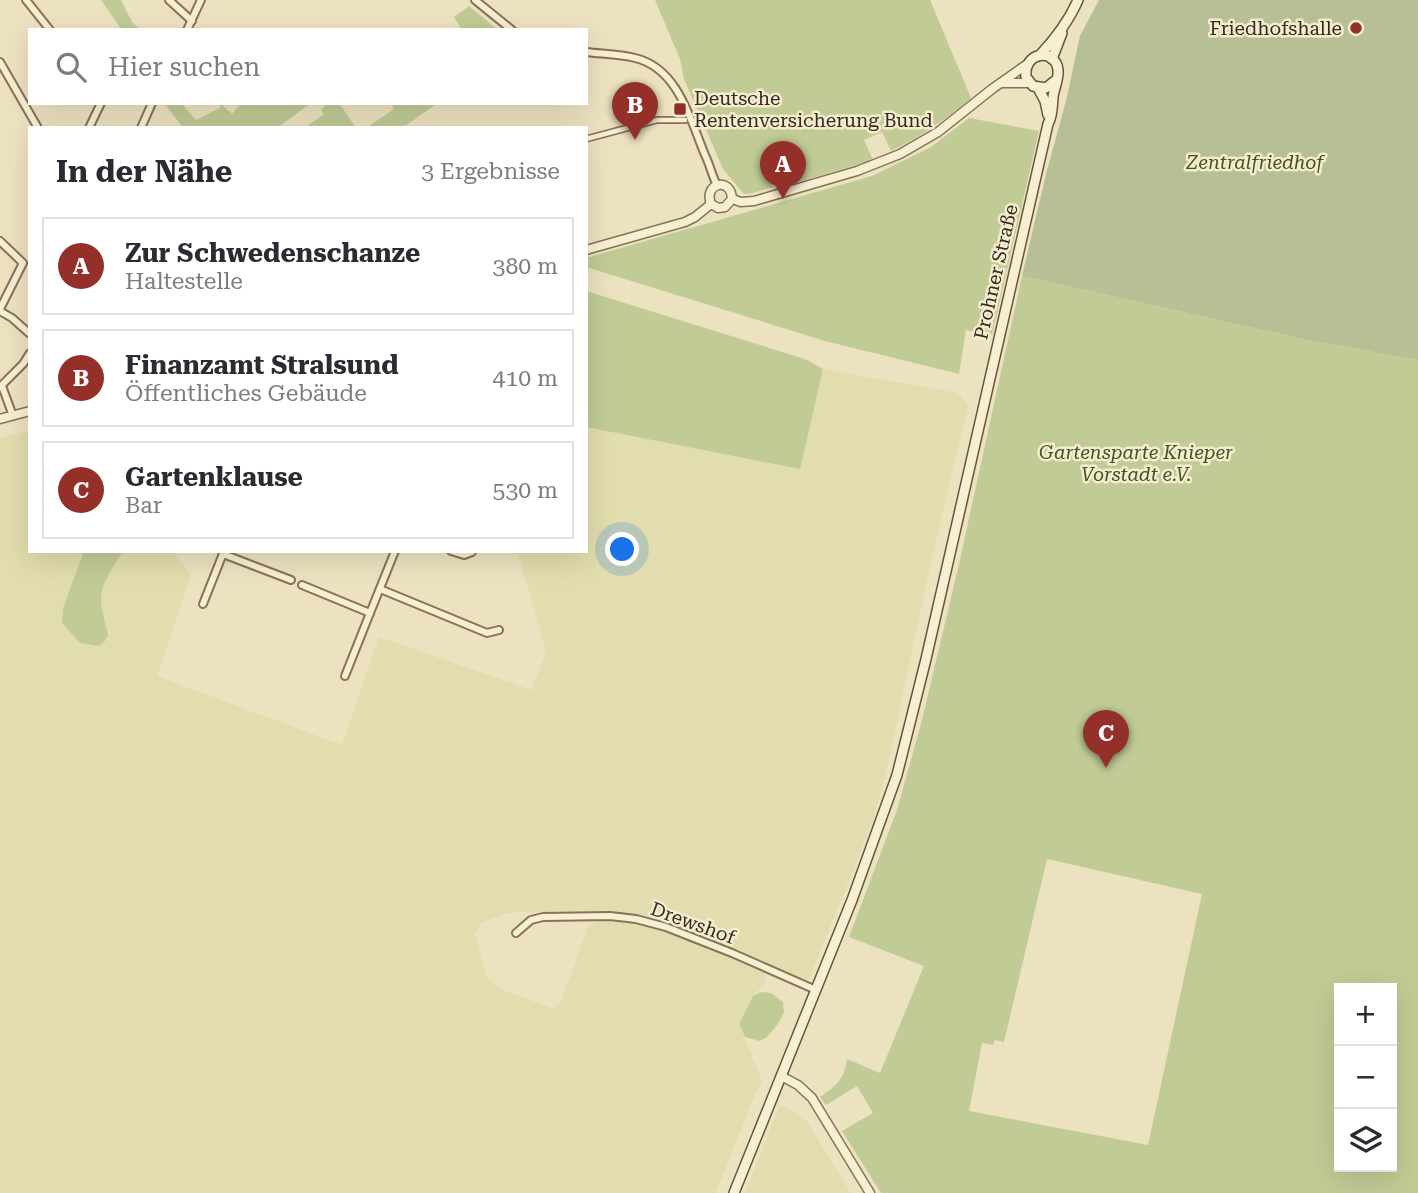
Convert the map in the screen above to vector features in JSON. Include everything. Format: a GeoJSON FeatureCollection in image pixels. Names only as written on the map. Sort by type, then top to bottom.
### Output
{"type":"FeatureCollection","features":[{"type":"Feature","properties":{"kind":"main road"},"geometry":{"type":"LineString","coordinates":[[1040,55],[1052,59],[1058,69],[1056,80],[1046,88],[1034,86],[1025,73],[1026,65],[1032,58],[1040,55],[1063,28],[1077,0]]}},
{"type":"Feature","properties":{"kind":"main road"},"geometry":{"type":"LineString","coordinates":[[1052,59],[1063,28]]}},
{"type":"Feature","properties":{"kind":"main road","name":"Prohner Straße"},"geometry":{"type":"LineString","coordinates":[[734,1193],[857,888],[897,775],[1052,113],[1056,80]]}},
{"type":"Feature","properties":{"kind":"main road","name":"Prohner Straße"},"geometry":{"type":"LineString","coordinates":[[1034,86],[1043,95],[1048,108],[1048,124]]}},
{"type":"Feature","properties":{"kind":"street"},"geometry":{"type":"LineString","coordinates":[[26,0],[48,28]]}},
{"type":"Feature","properties":{"kind":"street"},"geometry":{"type":"LineString","coordinates":[[169,0],[192,21]]}},
{"type":"Feature","properties":{"kind":"street"},"geometry":{"type":"LineString","coordinates":[[188,28],[201,0]]}},
{"type":"Feature","properties":{"kind":"street"},"geometry":{"type":"LineString","coordinates":[[475,0],[510,28]]}},
{"type":"Feature","properties":{"kind":"street"},"geometry":{"type":"LineString","coordinates":[[588,52],[635,57],[645,61],[671,81],[680,96],[717,185]]}},
{"type":"Feature","properties":{"kind":"street"},"geometry":{"type":"LineString","coordinates":[[0,62],[37,126]]}},
{"type":"Feature","properties":{"kind":"street"},"geometry":{"type":"LineString","coordinates":[[732,199],[741,202],[754,201],[887,160],[938,132],[1026,65]]}},
{"type":"Feature","properties":{"kind":"street"},"geometry":{"type":"LineString","coordinates":[[1000,84],[1009,82],[1034,86]]}},
{"type":"Feature","properties":{"kind":"street"},"geometry":{"type":"LineString","coordinates":[[90,126],[100,105]]}},
{"type":"Feature","properties":{"kind":"street"},"geometry":{"type":"LineString","coordinates":[[142,126],[151,105]]}},
{"type":"Feature","properties":{"kind":"street"},"geometry":{"type":"LineString","coordinates":[[588,138],[657,120],[685,120]]}},
{"type":"Feature","properties":{"kind":"street"},"geometry":{"type":"LineString","coordinates":[[717,185],[725,186],[729,188],[732,199],[722,208],[714,206],[709,193],[717,185]]}},
{"type":"Feature","properties":{"kind":"street"},"geometry":{"type":"LineString","coordinates":[[588,249],[685,222],[711,204]]}},
{"type":"Feature","properties":{"kind":"street"},"geometry":{"type":"LineString","coordinates":[[0,241],[23,263],[0,310],[28,332]]}},
{"type":"Feature","properties":{"kind":"street"},"geometry":{"type":"LineString","coordinates":[[13,416],[1,386],[28,356]]}},
{"type":"Feature","properties":{"kind":"street"},"geometry":{"type":"LineString","coordinates":[[0,419],[28,412]]}},
{"type":"Feature","properties":{"kind":"street"},"geometry":{"type":"LineString","coordinates":[[203,604],[224,553],[370,612]]}},
{"type":"Feature","properties":{"kind":"street"},"geometry":{"type":"LineString","coordinates":[[345,676],[394,553]]}},
{"type":"Feature","properties":{"kind":"street"},"geometry":{"type":"LineString","coordinates":[[380,589],[487,633],[499,631]]}},
{"type":"Feature","properties":{"kind":"street","name":"Drewshof"},"geometry":{"type":"LineString","coordinates":[[516,933],[531,920],[542,916],[610,916],[636,919],[666,927],[816,990]]}},
{"type":"Feature","properties":{"kind":"street"},"geometry":{"type":"LineString","coordinates":[[781,1076],[798,1085],[812,1098],[870,1193]]}},
{"type":"Feature","properties":{"kind":"shaded area"},"geometry":{"type":"Polygon","coordinates":[[[823,369],[958,393],[968,406],[874,817],[808,980],[673,926],[649,918],[616,913],[505,914],[481,923],[475,934],[487,978],[504,990],[552,1008],[561,1002],[588,926],[598,921],[631,923],[668,932],[765,972],[765,984],[753,996],[739,1024],[762,1081],[716,1193],[0,1193],[0,438],[28,431],[28,553],[83,553],[63,608],[62,623],[102,610],[101,595],[107,577],[122,553],[174,553],[191,575],[157,676],[342,745],[379,637],[532,690],[546,650],[518,553],[588,553],[588,427],[799,469],[823,369]]]}},
{"type":"Feature","properties":{"kind":"shaded area"},"geometry":{"type":"Polygon","coordinates":[[[779,1107],[786,1107],[806,1120],[851,1193],[745,1193],[779,1107]]]}},
{"type":"Feature","properties":{"kind":"green space"},"geometry":{"type":"Polygon","coordinates":[[[101,0],[121,0],[132,22],[139,28],[121,28],[101,0]]]}},
{"type":"Feature","properties":{"kind":"green space"},"geometry":{"type":"Polygon","coordinates":[[[655,0],[930,0],[971,98],[932,127],[891,151],[882,132],[864,140],[873,160],[784,186],[777,172],[768,177],[773,187],[744,194],[723,169],[684,79],[680,59],[655,0]]]}},
{"type":"Feature","properties":{"kind":"green space","name":"Zentralfriedhof"},"geometry":{"type":"Polygon","coordinates":[[[1099,0],[1418,0],[1418,360],[1317,342],[1022,276],[1080,36],[1099,0]]]}},
{"type":"Feature","properties":{"kind":"green space"},"geometry":{"type":"Polygon","coordinates":[[[469,6],[496,28],[461,28],[454,17],[469,6]]]}},
{"type":"Feature","properties":{"kind":"green space"},"geometry":{"type":"Polygon","coordinates":[[[166,105],[183,105],[196,120],[220,108],[220,105],[232,114],[239,105],[308,105],[280,126],[181,126],[166,105]]]}},
{"type":"Feature","properties":{"kind":"green space"},"geometry":{"type":"Polygon","coordinates":[[[326,105],[340,105],[355,126],[307,126],[324,114],[321,109],[326,105]]]}},
{"type":"Feature","properties":{"kind":"green space"},"geometry":{"type":"Polygon","coordinates":[[[391,105],[435,105],[405,126],[369,126],[394,109],[391,105]]]}},
{"type":"Feature","properties":{"kind":"green space"},"geometry":{"type":"Polygon","coordinates":[[[969,118],[1039,131],[992,335],[966,330],[959,374],[825,341],[588,268],[588,257],[872,176],[931,147],[969,118]]]}},
{"type":"Feature","properties":{"kind":"green space","name":"Gartensparte Knieper Vorstadt e.V."},"geometry":{"type":"Polygon","coordinates":[[[1022,276],[1317,342],[1418,360],[1418,1193],[881,1193],[842,1131],[873,1113],[857,1086],[826,1105],[820,1097],[838,1082],[847,1059],[880,1073],[924,966],[849,937],[897,810],[922,720],[1022,276]],[[1047,859],[1004,1042],[995,1040],[993,1045],[982,1043],[969,1111],[1148,1145],[1202,894],[1047,859]]]}},
{"type":"Feature","properties":{"kind":"green space"},"geometry":{"type":"Polygon","coordinates":[[[588,292],[805,359],[823,369],[800,469],[588,427],[588,292]]]}},
{"type":"Feature","properties":{"kind":"green space"},"geometry":{"type":"Polygon","coordinates":[[[83,553],[122,553],[102,591],[102,607],[108,636],[104,642],[98,646],[80,643],[62,623],[63,608],[83,553]]]}},
{"type":"Feature","properties":{"kind":"green space"},"geometry":{"type":"Polygon","coordinates":[[[761,992],[771,993],[783,1002],[784,1013],[766,1038],[759,1041],[745,1037],[739,1024],[753,996],[761,992]]]}},
{"type":"Feature","properties":{"kind":"place","name":"Friedhofshalle"},"geometry":{"type":"Point","coordinates":[1356,28]}},
{"type":"Feature","properties":{"kind":"place","name":"Deutsche Rentenversicherung Bund"},"geometry":{"type":"Point","coordinates":[680,109]}},
{"type":"Feature","properties":{"kind":"place","name":"Finanzamt Stralsund"},"geometry":{"type":"Point","coordinates":[635,140]}},
{"type":"Feature","properties":{"kind":"place","name":"Zur Schwedenschanze"},"geometry":{"type":"Point","coordinates":[783,199]}},
{"type":"Feature","properties":{"kind":"place","name":"Gartenklause"},"geometry":{"type":"Point","coordinates":[1106,768]}}]}
